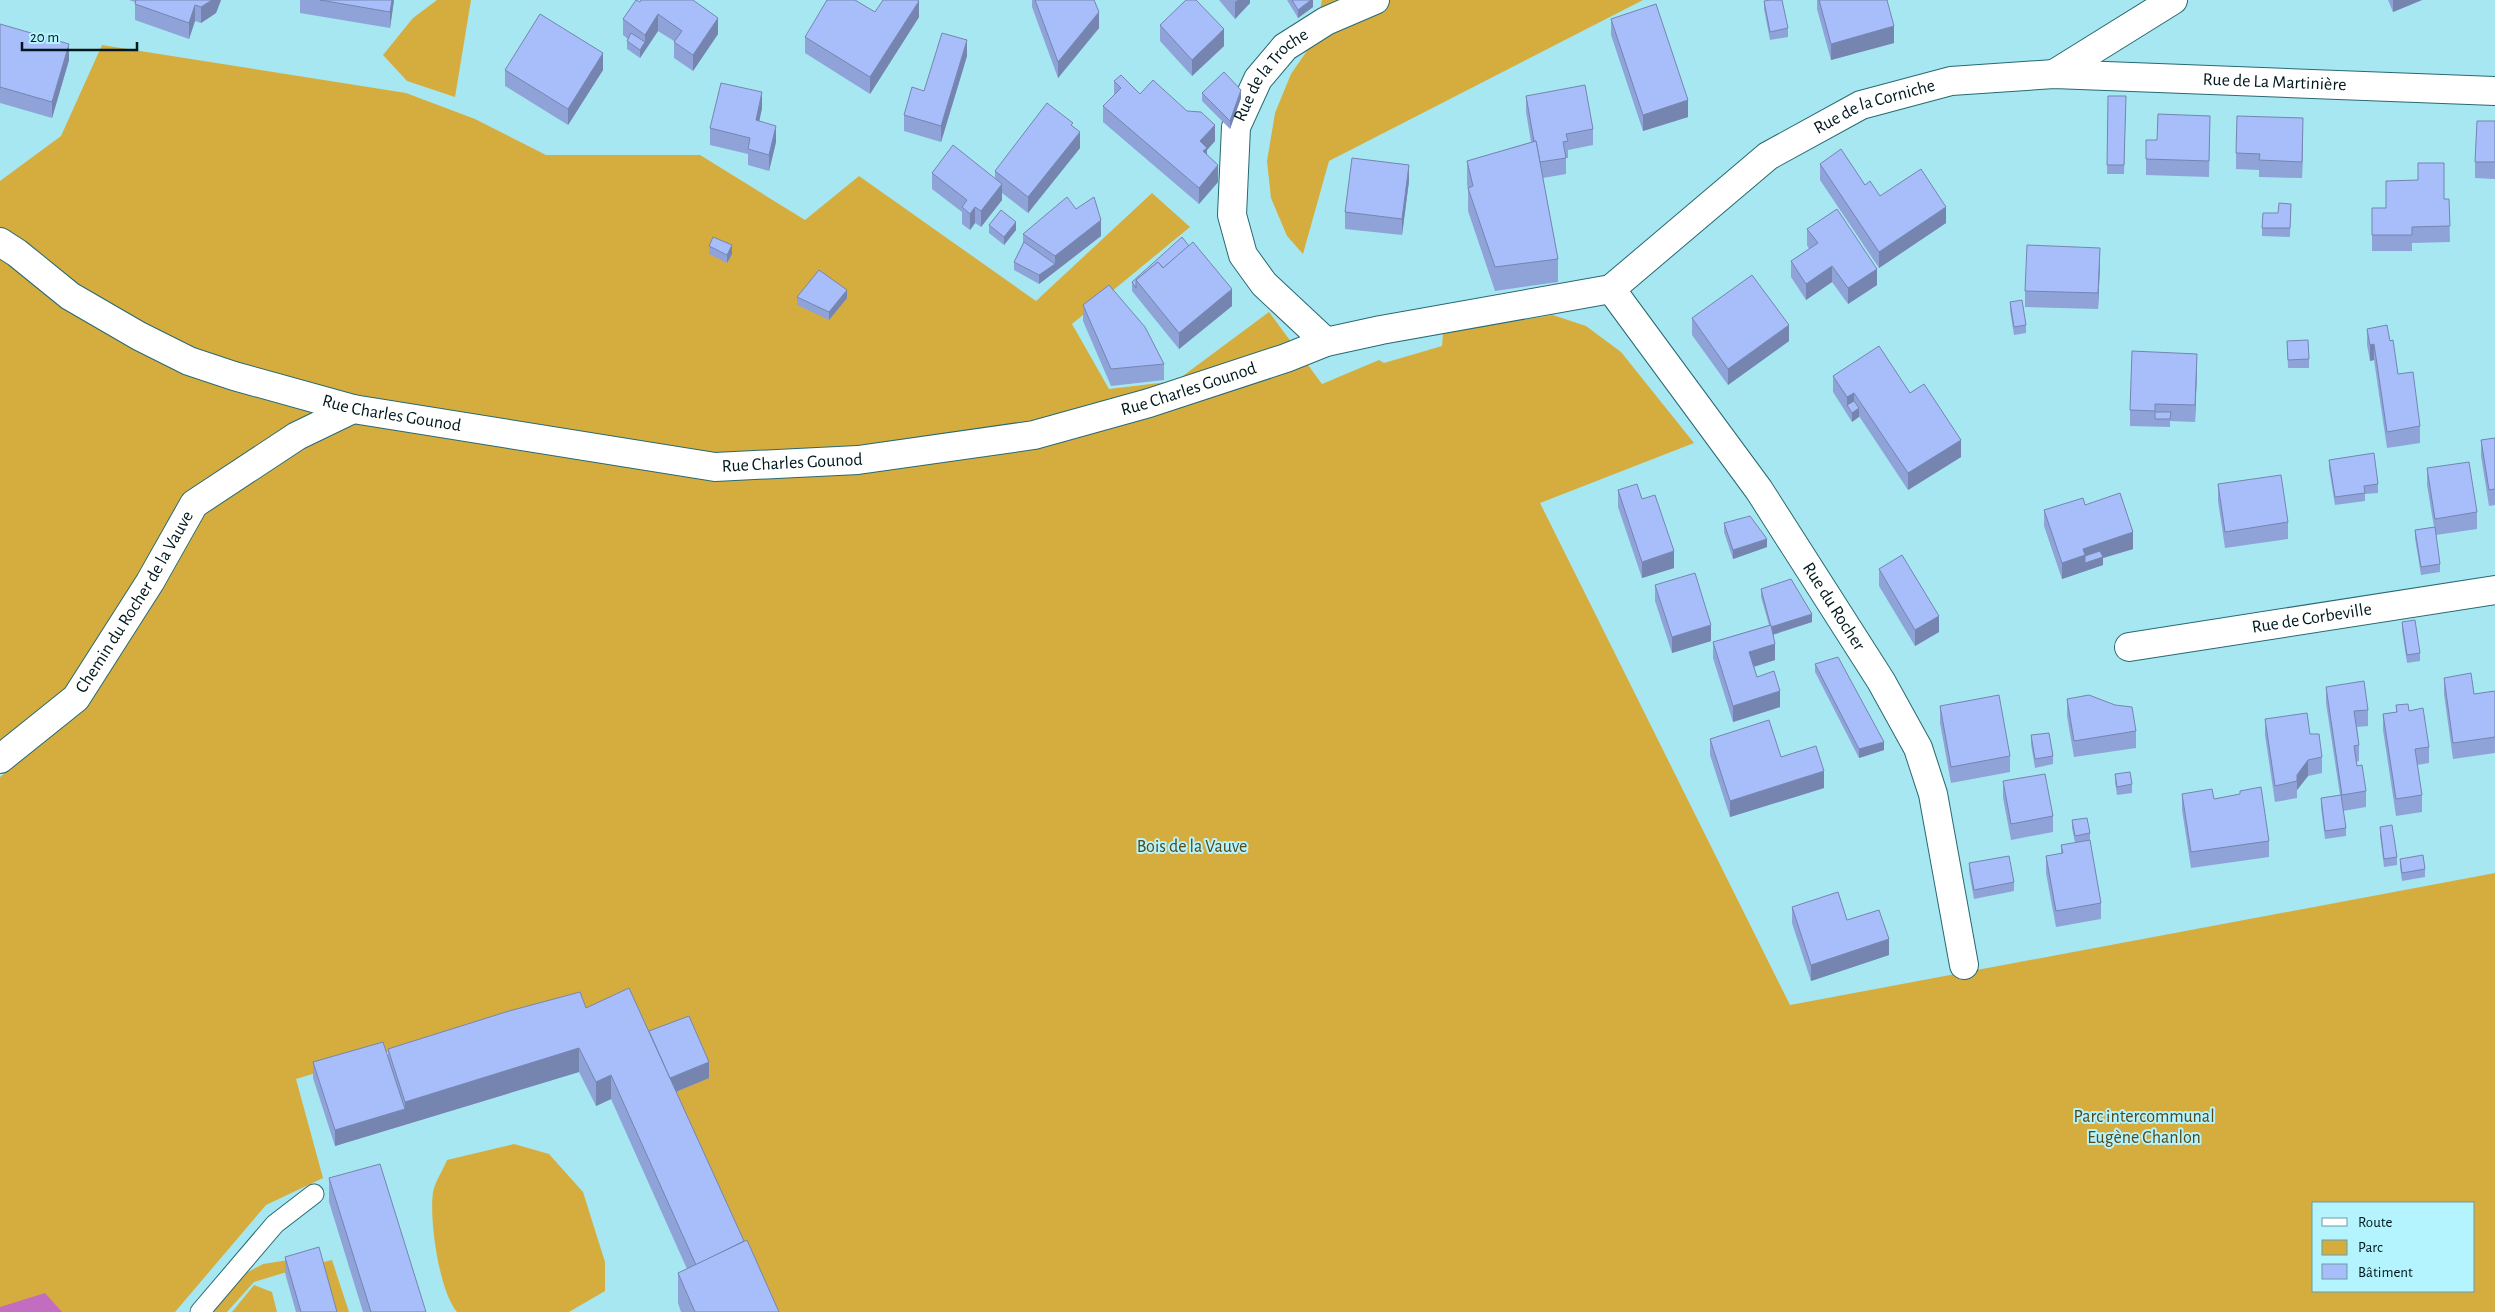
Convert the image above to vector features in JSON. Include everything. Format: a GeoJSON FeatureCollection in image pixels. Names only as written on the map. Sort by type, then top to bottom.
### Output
{"type":"FeatureCollection","features":[{"type":"Feature","properties":{"kind":"street","name":"Rue de la Troche"},"geometry":{"type":"LineString","coordinates":[[1326,342],[1264,284],[1243,255],[1232,215],[1236,127],[1258,79],[1285,47],[1326,21],[1375,0]]}},
{"type":"Feature","properties":{"kind":"street","name":"Rue de la Corniche"},"geometry":{"type":"LineString","coordinates":[[1611,289],[1768,156],[1861,105],[1951,81],[2054,74],[2173,0]]}},
{"type":"Feature","properties":{"kind":"street","name":"Rue de La Martinière"},"geometry":{"type":"LineString","coordinates":[[2054,74],[2495,91]]}},
{"type":"Feature","properties":{"kind":"street","name":"Rue Charles Gounod"},"geometry":{"type":"LineString","coordinates":[[0,242],[70,296],[139,336],[189,361],[234,376],[353,409],[715,467],[858,460],[1034,435],[1158,400],[1286,358],[1326,342],[1382,330],[1611,289]]}},
{"type":"Feature","properties":{"kind":"street","name":"Rue du Rocher"},"geometry":{"type":"LineString","coordinates":[[1611,289],[1759,490],[1881,681],[1918,748],[1933,794],[1964,965]]}},
{"type":"Feature","properties":{"kind":"street","name":"Chemin du Rocher de la Vauve"},"geometry":{"type":"LineString","coordinates":[[0,759],[76,698],[150,582],[194,504],[297,436],[353,409]]}},
{"type":"Feature","properties":{"kind":"street","name":"Rue de Corbeville"},"geometry":{"type":"LineString","coordinates":[[2129,647],[2495,590]]}},
{"type":"Feature","properties":{"kind":"lane"},"geometry":{"type":"LineString","coordinates":[[200,1312],[275,1224],[314,1194]]}},
{"type":"Feature","properties":{"kind":"green space"},"geometry":{"type":"Polygon","coordinates":[[[437,0],[471,0],[455,97],[407,81],[383,55],[413,18],[437,0]]]}},
{"type":"Feature","properties":{"kind":"green space"},"geometry":{"type":"Polygon","coordinates":[[[1322,0],[1643,0],[1329,161],[1303,254],[1287,236],[1271,198],[1267,161],[1275,113],[1291,74],[1313,42],[1322,0]]]}},
{"type":"Feature","properties":{"kind":"green space","name":"Bois de la Vauve"},"geometry":{"type":"Polygon","coordinates":[[[102,45],[406,93],[475,119],[546,155],[700,155],[805,220],[859,176],[1036,301],[1152,193],[1190,227],[1072,324],[1109,389],[1176,381],[1269,312],[1322,384],[1379,360],[1384,363],[1442,346],[1443,333],[1553,315],[1586,326],[1621,352],[1694,443],[1540,503],[1790,1005],[2495,873],[2495,1312],[766,1312],[652,1037],[587,1020],[572,1007],[379,1054],[296,1079],[323,1178],[266,1205],[175,1312],[0,1312],[0,777],[47,737],[0,764],[0,181],[61,136],[102,45]]]}},
{"type":"Feature","properties":{"kind":"green space"},"geometry":{"type":"Polygon","coordinates":[[[514,1144],[549,1154],[583,1192],[605,1262],[605,1291],[569,1312],[457,1312],[445,1288],[440,1272],[434,1236],[432,1204],[434,1188],[447,1160],[514,1144]]]}},
{"type":"Feature","properties":{"kind":"green space"},"geometry":{"type":"Polygon","coordinates":[[[308,1257],[316,1263],[254,1282],[227,1312],[206,1312],[233,1280],[263,1264],[308,1257]]]}},
{"type":"Feature","properties":{"kind":"green space"},"geometry":{"type":"Polygon","coordinates":[[[332,1260],[349,1312],[334,1312],[320,1263],[332,1260]]]}},
{"type":"Feature","properties":{"kind":"green space"},"geometry":{"type":"Polygon","coordinates":[[[254,1285],[272,1292],[277,1312],[232,1312],[254,1285]]]}},
{"type":"Feature","properties":{"kind":"shaded area"},"geometry":{"type":"Polygon","coordinates":[[[45,1293],[62,1312],[0,1312],[0,1307],[45,1293]]]}},
{"type":"Feature","properties":{"kind":"building"},"geometry":{"type":"Polygon","coordinates":[[[136,0],[212,0],[201,7],[195,5],[189,23],[135,4],[136,0]]]}},
{"type":"Feature","properties":{"kind":"building"},"geometry":{"type":"Polygon","coordinates":[[[320,0],[392,0],[390,12],[320,0]]]}},
{"type":"Feature","properties":{"kind":"building"},"geometry":{"type":"Polygon","coordinates":[[[636,0],[640,2],[641,0],[693,0],[718,18],[693,55],[674,42],[682,31],[658,14],[645,35],[623,19],[636,0]]]}},
{"type":"Feature","properties":{"kind":"building"},"geometry":{"type":"Polygon","coordinates":[[[827,0],[855,0],[875,12],[883,0],[919,1],[870,77],[805,37],[827,0]]]}},
{"type":"Feature","properties":{"kind":"building"},"geometry":{"type":"Polygon","coordinates":[[[1035,0],[1094,0],[1099,12],[1058,62],[1035,0]]]}},
{"type":"Feature","properties":{"kind":"building"},"geometry":{"type":"Polygon","coordinates":[[[1186,0],[1196,0],[1224,29],[1192,60],[1160,25],[1186,0]]]}},
{"type":"Feature","properties":{"kind":"building"},"geometry":{"type":"Polygon","coordinates":[[[1292,0],[1311,0],[1298,10],[1292,0]]]}},
{"type":"Feature","properties":{"kind":"building"},"geometry":{"type":"Polygon","coordinates":[[[1782,0],[1788,28],[1770,32],[1764,1],[1782,0]]]}},
{"type":"Feature","properties":{"kind":"building"},"geometry":{"type":"Polygon","coordinates":[[[1819,0],[1887,0],[1894,26],[1831,44],[1819,0]]]}},
{"type":"Feature","properties":{"kind":"building"},"geometry":{"type":"Polygon","coordinates":[[[1656,4],[1688,100],[1643,115],[1611,19],[1656,4]]]}},
{"type":"Feature","properties":{"kind":"building"},"geometry":{"type":"Polygon","coordinates":[[[540,14],[603,53],[568,109],[505,70],[540,14]]]}},
{"type":"Feature","properties":{"kind":"building"},"geometry":{"type":"Polygon","coordinates":[[[0,24],[69,44],[52,102],[0,87],[0,24]]]}},
{"type":"Feature","properties":{"kind":"building"},"geometry":{"type":"Polygon","coordinates":[[[631,33],[645,42],[640,50],[627,41],[631,33]]]}},
{"type":"Feature","properties":{"kind":"building"},"geometry":{"type":"Polygon","coordinates":[[[942,33],[967,40],[941,126],[904,115],[912,87],[924,91],[942,33]]]}},
{"type":"Feature","properties":{"kind":"building"},"geometry":{"type":"Polygon","coordinates":[[[1224,72],[1241,90],[1230,121],[1202,93],[1224,72]]]}},
{"type":"Feature","properties":{"kind":"building"},"geometry":{"type":"Polygon","coordinates":[[[1121,75],[1140,94],[1153,80],[1187,111],[1201,112],[1215,125],[1200,141],[1207,148],[1203,151],[1218,165],[1199,188],[1103,106],[1121,88],[1114,81],[1121,75]]]}},
{"type":"Feature","properties":{"kind":"building"},"geometry":{"type":"Polygon","coordinates":[[[721,83],[762,92],[756,120],[776,126],[769,155],[748,149],[750,138],[710,128],[721,83]]]}},
{"type":"Feature","properties":{"kind":"building"},"geometry":{"type":"Polygon","coordinates":[[[1585,85],[1593,129],[1566,134],[1568,141],[1563,142],[1566,158],[1540,162],[1536,141],[1534,141],[1526,96],[1585,85]]]}},
{"type":"Feature","properties":{"kind":"building"},"geometry":{"type":"Polygon","coordinates":[[[2108,96],[2126,96],[2124,165],[2107,165],[2108,96]]]}},
{"type":"Feature","properties":{"kind":"building"},"geometry":{"type":"Polygon","coordinates":[[[1047,103],[1073,123],[1071,125],[1080,132],[1028,197],[995,171],[1047,103]]]}},
{"type":"Feature","properties":{"kind":"building"},"geometry":{"type":"Polygon","coordinates":[[[2158,114],[2210,116],[2209,161],[2146,159],[2146,140],[2157,140],[2158,114]]]}},
{"type":"Feature","properties":{"kind":"building"},"geometry":{"type":"Polygon","coordinates":[[[2237,116],[2303,118],[2302,162],[2259,160],[2260,154],[2236,153],[2237,116]]]}},
{"type":"Feature","properties":{"kind":"building"},"geometry":{"type":"Polygon","coordinates":[[[2477,121],[2495,121],[2495,162],[2475,162],[2477,121]]]}},
{"type":"Feature","properties":{"kind":"building"},"geometry":{"type":"Polygon","coordinates":[[[1536,141],[1558,259],[1495,267],[1468,188],[1473,186],[1467,161],[1536,141]]]}},
{"type":"Feature","properties":{"kind":"building"},"geometry":{"type":"Polygon","coordinates":[[[953,145],[1002,184],[981,211],[975,207],[970,214],[962,207],[967,200],[932,173],[953,145]]]}},
{"type":"Feature","properties":{"kind":"building"},"geometry":{"type":"Polygon","coordinates":[[[1841,149],[1865,185],[1870,181],[1880,196],[1921,169],[1946,207],[1879,252],[1820,164],[1841,149]]]}},
{"type":"Feature","properties":{"kind":"building"},"geometry":{"type":"Polygon","coordinates":[[[1352,158],[1409,165],[1402,219],[1345,212],[1352,158]]]}},
{"type":"Feature","properties":{"kind":"building"},"geometry":{"type":"Polygon","coordinates":[[[2418,163],[2444,163],[2444,199],[2449,199],[2450,226],[2412,227],[2412,235],[2372,235],[2372,208],[2386,208],[2386,181],[2418,180],[2418,163]]]}},
{"type":"Feature","properties":{"kind":"building"},"geometry":{"type":"Polygon","coordinates":[[[1067,197],[1076,209],[1094,197],[1101,220],[1055,256],[1023,234],[1067,197]]]}},
{"type":"Feature","properties":{"kind":"building"},"geometry":{"type":"Polygon","coordinates":[[[2279,203],[2291,204],[2290,228],[2262,228],[2263,213],[2278,213],[2279,203]]]}},
{"type":"Feature","properties":{"kind":"building"},"geometry":{"type":"Polygon","coordinates":[[[1837,209],[1877,269],[1848,288],[1832,266],[1806,284],[1791,261],[1818,243],[1807,229],[1837,209]]]}},
{"type":"Feature","properties":{"kind":"building"},"geometry":{"type":"Polygon","coordinates":[[[1001,210],[1016,222],[1004,237],[989,225],[1001,210]]]}},
{"type":"Feature","properties":{"kind":"building"},"geometry":{"type":"Polygon","coordinates":[[[713,237],[732,245],[727,255],[709,246],[713,237]]]}},
{"type":"Feature","properties":{"kind":"building"},"geometry":{"type":"Polygon","coordinates":[[[1182,237],[1189,246],[1163,268],[1158,262],[1136,280],[1136,288],[1132,282],[1182,237]]]}},
{"type":"Feature","properties":{"kind":"building"},"geometry":{"type":"Polygon","coordinates":[[[1024,242],[1055,264],[1039,275],[1014,262],[1024,242]]]}},
{"type":"Feature","properties":{"kind":"building"},"geometry":{"type":"Polygon","coordinates":[[[1193,242],[1232,289],[1179,333],[1136,280],[1158,262],[1163,268],[1193,242]]]}},
{"type":"Feature","properties":{"kind":"building"},"geometry":{"type":"Polygon","coordinates":[[[2027,245],[2100,248],[2098,293],[2025,291],[2027,245]]]}},
{"type":"Feature","properties":{"kind":"building"},"geometry":{"type":"Polygon","coordinates":[[[819,270],[847,290],[829,312],[797,297],[819,270]]]}},
{"type":"Feature","properties":{"kind":"building"},"geometry":{"type":"Polygon","coordinates":[[[1752,275],[1789,325],[1728,369],[1692,318],[1752,275]]]}},
{"type":"Feature","properties":{"kind":"building"},"geometry":{"type":"Polygon","coordinates":[[[1109,285],[1145,327],[1164,364],[1111,369],[1083,305],[1109,285]]]}},
{"type":"Feature","properties":{"kind":"building"},"geometry":{"type":"Polygon","coordinates":[[[2022,300],[2026,325],[2014,327],[2010,302],[2022,300]]]}},
{"type":"Feature","properties":{"kind":"building"},"geometry":{"type":"Polygon","coordinates":[[[2387,325],[2390,341],[2393,340],[2398,374],[2413,372],[2420,426],[2387,432],[2374,344],[2370,345],[2367,329],[2387,325]]]}},
{"type":"Feature","properties":{"kind":"building"},"geometry":{"type":"Polygon","coordinates":[[[2308,340],[2309,359],[2288,360],[2287,341],[2308,340]]]}},
{"type":"Feature","properties":{"kind":"building"},"geometry":{"type":"Polygon","coordinates":[[[1879,346],[1910,393],[1924,384],[1961,440],[1908,473],[1854,393],[1847,397],[1833,376],[1879,346]]]}},
{"type":"Feature","properties":{"kind":"building"},"geometry":{"type":"Polygon","coordinates":[[[2132,351],[2197,354],[2195,405],[2155,404],[2155,411],[2130,410],[2132,351]]]}},
{"type":"Feature","properties":{"kind":"building"},"geometry":{"type":"Polygon","coordinates":[[[1854,401],[1859,408],[1852,413],[1847,405],[1854,401]]]}},
{"type":"Feature","properties":{"kind":"building"},"geometry":{"type":"Polygon","coordinates":[[[2155,412],[2171,412],[2170,419],[2155,419],[2155,412]]]}},
{"type":"Feature","properties":{"kind":"building"},"geometry":{"type":"Polygon","coordinates":[[[2495,438],[2495,489],[2489,490],[2481,440],[2495,438]]]}},
{"type":"Feature","properties":{"kind":"building"},"geometry":{"type":"Polygon","coordinates":[[[2374,453],[2378,484],[2364,486],[2365,493],[2335,497],[2329,460],[2374,453]]]}},
{"type":"Feature","properties":{"kind":"building"},"geometry":{"type":"Polygon","coordinates":[[[2469,462],[2477,512],[2435,519],[2427,468],[2469,462]]]}},
{"type":"Feature","properties":{"kind":"building"},"geometry":{"type":"Polygon","coordinates":[[[2281,475],[2288,522],[2225,532],[2218,484],[2281,475]]]}},
{"type":"Feature","properties":{"kind":"building"},"geometry":{"type":"Polygon","coordinates":[[[1637,484],[1642,499],[1655,495],[1674,551],[1642,562],[1618,490],[1637,484]]]}},
{"type":"Feature","properties":{"kind":"building"},"geometry":{"type":"Polygon","coordinates":[[[2120,493],[2133,532],[2083,549],[2085,555],[2062,563],[2044,510],[2083,498],[2085,505],[2120,493]]]}},
{"type":"Feature","properties":{"kind":"building"},"geometry":{"type":"Polygon","coordinates":[[[1750,516],[1767,539],[1733,550],[1724,523],[1750,516]]]}},
{"type":"Feature","properties":{"kind":"building"},"geometry":{"type":"Polygon","coordinates":[[[2435,527],[2440,564],[2421,567],[2415,530],[2435,527]]]}},
{"type":"Feature","properties":{"kind":"building"},"geometry":{"type":"Polygon","coordinates":[[[2100,551],[2103,557],[2085,563],[2085,556],[2100,551]]]}},
{"type":"Feature","properties":{"kind":"building"},"geometry":{"type":"Polygon","coordinates":[[[1902,555],[1939,616],[1915,630],[1879,569],[1902,555]]]}},
{"type":"Feature","properties":{"kind":"building"},"geometry":{"type":"Polygon","coordinates":[[[1695,573],[1711,625],[1672,637],[1655,585],[1695,573]]]}},
{"type":"Feature","properties":{"kind":"building"},"geometry":{"type":"Polygon","coordinates":[[[1791,579],[1812,614],[1771,627],[1761,589],[1791,579]]]}},
{"type":"Feature","properties":{"kind":"building"},"geometry":{"type":"Polygon","coordinates":[[[2415,620],[2420,653],[2407,655],[2402,622],[2415,620]]]}},
{"type":"Feature","properties":{"kind":"building"},"geometry":{"type":"Polygon","coordinates":[[[1771,625],[1775,644],[1749,652],[1757,677],[1774,671],[1780,691],[1733,706],[1713,642],[1771,625]]]}},
{"type":"Feature","properties":{"kind":"building"},"geometry":{"type":"Polygon","coordinates":[[[1838,657],[1884,742],[1859,749],[1815,664],[1838,657]]]}},
{"type":"Feature","properties":{"kind":"building"},"geometry":{"type":"Polygon","coordinates":[[[2471,673],[2474,694],[2495,691],[2495,737],[2453,743],[2444,678],[2471,673]]]}},
{"type":"Feature","properties":{"kind":"building"},"geometry":{"type":"Polygon","coordinates":[[[2364,681],[2368,710],[2354,711],[2359,745],[2354,746],[2357,766],[2362,765],[2366,791],[2342,795],[2326,687],[2364,681]]]}},
{"type":"Feature","properties":{"kind":"building"},"geometry":{"type":"Polygon","coordinates":[[[1999,695],[2010,756],[1951,767],[1940,706],[1999,695]]]}},
{"type":"Feature","properties":{"kind":"building"},"geometry":{"type":"Polygon","coordinates":[[[2089,695],[2115,705],[2132,707],[2136,731],[2074,741],[2067,699],[2089,695]]]}},
{"type":"Feature","properties":{"kind":"building"},"geometry":{"type":"Polygon","coordinates":[[[2408,704],[2409,711],[2423,708],[2429,747],[2415,749],[2422,795],[2396,799],[2383,714],[2397,712],[2396,705],[2408,704]]]}},
{"type":"Feature","properties":{"kind":"building"},"geometry":{"type":"Polygon","coordinates":[[[2307,713],[2310,734],[2319,734],[2322,757],[2308,760],[2297,775],[2297,781],[2275,786],[2265,719],[2307,713]]]}},
{"type":"Feature","properties":{"kind":"building"},"geometry":{"type":"Polygon","coordinates":[[[1769,720],[1781,757],[1816,746],[1824,771],[1730,801],[1710,739],[1769,720]]]}},
{"type":"Feature","properties":{"kind":"building"},"geometry":{"type":"Polygon","coordinates":[[[2049,733],[2053,756],[2035,759],[2031,735],[2049,733]]]}},
{"type":"Feature","properties":{"kind":"building"},"geometry":{"type":"Polygon","coordinates":[[[2130,772],[2132,784],[2117,787],[2115,774],[2130,772]]]}},
{"type":"Feature","properties":{"kind":"building"},"geometry":{"type":"Polygon","coordinates":[[[2045,774],[2053,816],[2011,824],[2003,781],[2045,774]]]}},
{"type":"Feature","properties":{"kind":"building"},"geometry":{"type":"Polygon","coordinates":[[[2261,787],[2269,841],[2191,852],[2182,794],[2212,789],[2214,799],[2240,794],[2240,791],[2261,787]]]}},
{"type":"Feature","properties":{"kind":"building"},"geometry":{"type":"Polygon","coordinates":[[[2341,795],[2346,828],[2325,831],[2321,798],[2341,795]]]}},
{"type":"Feature","properties":{"kind":"building"},"geometry":{"type":"Polygon","coordinates":[[[2087,818],[2090,833],[2075,836],[2072,820],[2087,818]]]}},
{"type":"Feature","properties":{"kind":"building"},"geometry":{"type":"Polygon","coordinates":[[[2392,825],[2397,857],[2384,859],[2380,827],[2392,825]]]}},
{"type":"Feature","properties":{"kind":"building"},"geometry":{"type":"Polygon","coordinates":[[[2090,840],[2101,903],[2056,911],[2046,856],[2063,853],[2061,845],[2090,840]]]}},
{"type":"Feature","properties":{"kind":"building"},"geometry":{"type":"Polygon","coordinates":[[[2423,855],[2425,869],[2402,873],[2400,859],[2423,855]]]}},
{"type":"Feature","properties":{"kind":"building"},"geometry":{"type":"Polygon","coordinates":[[[2009,856],[2014,882],[1974,890],[1969,863],[2009,856]]]}},
{"type":"Feature","properties":{"kind":"building"},"geometry":{"type":"Polygon","coordinates":[[[1838,892],[1847,920],[1879,910],[1889,939],[1811,965],[1792,907],[1838,892]]]}},
{"type":"Feature","properties":{"kind":"building"},"geometry":{"type":"Polygon","coordinates":[[[629,988],[744,1241],[696,1265],[611,1075],[596,1082],[579,1048],[405,1102],[388,1049],[509,1011],[580,992],[586,1008],[629,988]]]}},
{"type":"Feature","properties":{"kind":"building"},"geometry":{"type":"Polygon","coordinates":[[[689,1016],[709,1062],[670,1078],[649,1031],[689,1016]]]}},
{"type":"Feature","properties":{"kind":"building"},"geometry":{"type":"Polygon","coordinates":[[[383,1042],[405,1109],[335,1130],[313,1062],[383,1042]]]}},
{"type":"Feature","properties":{"kind":"building"},"geometry":{"type":"Polygon","coordinates":[[[380,1164],[426,1312],[371,1312],[329,1178],[380,1164]]]}},
{"type":"Feature","properties":{"kind":"building"},"geometry":{"type":"Polygon","coordinates":[[[747,1240],[779,1312],[695,1312],[678,1273],[747,1240]]]}},
{"type":"Feature","properties":{"kind":"building"},"geometry":{"type":"Polygon","coordinates":[[[319,1247],[337,1312],[301,1312],[285,1257],[319,1247]]]}},
{"type":"Feature","properties":{"kind":"park label","name":"Parc intercommunal Eugène Chanlon"},"geometry":{"type":"Point","coordinates":[2144,1127]}}]}
